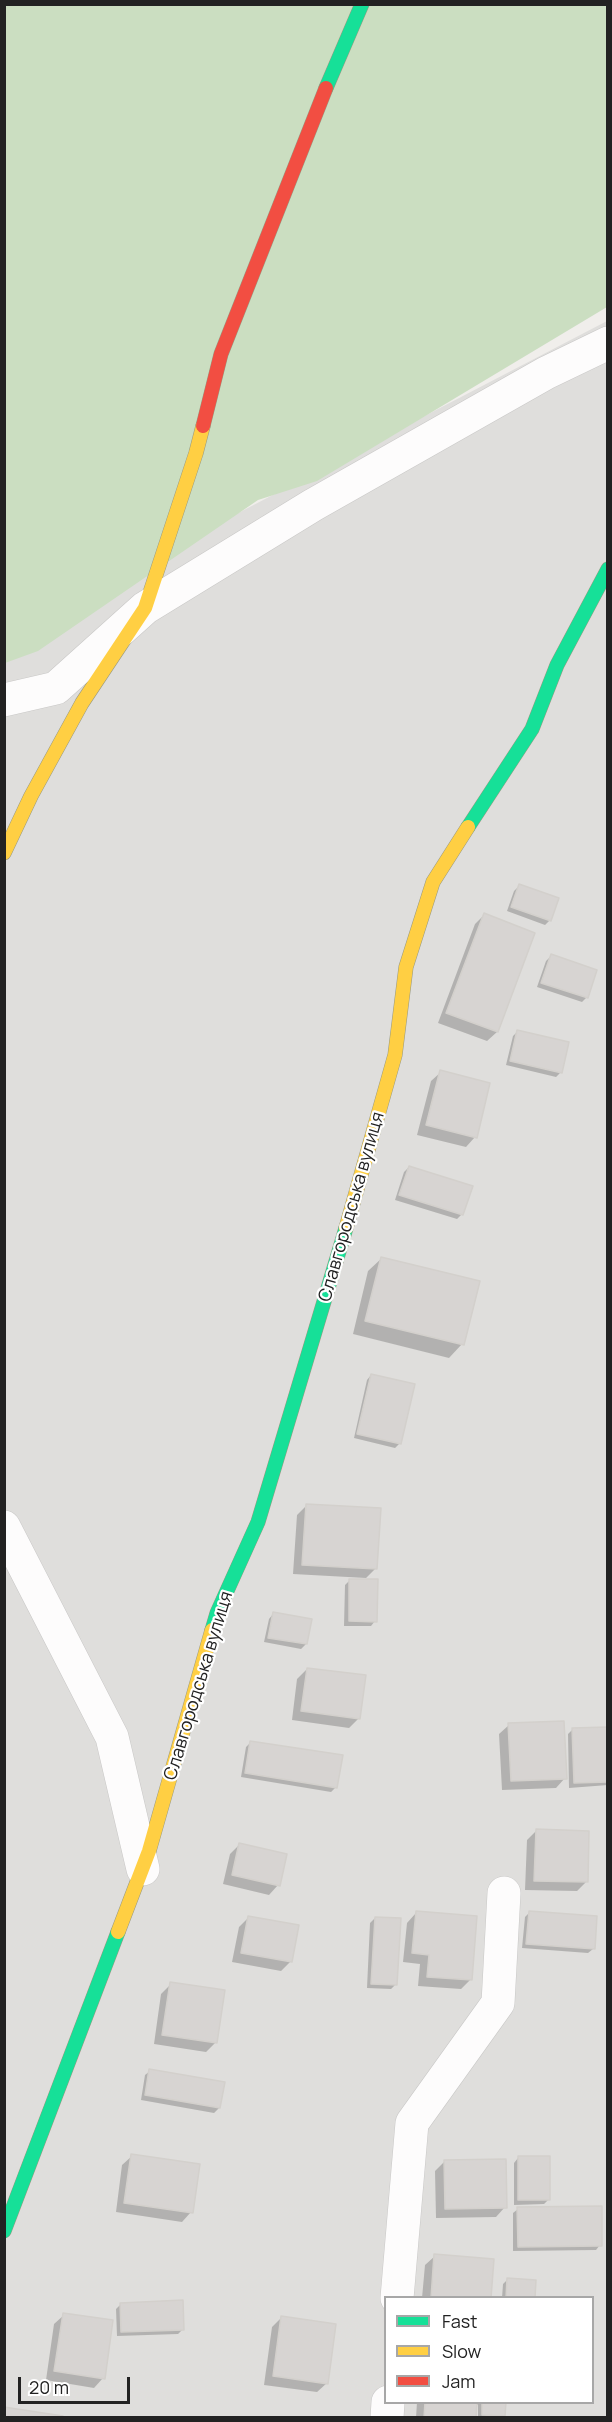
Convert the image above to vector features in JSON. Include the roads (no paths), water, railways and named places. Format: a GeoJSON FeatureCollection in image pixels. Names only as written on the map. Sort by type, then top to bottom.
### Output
{"type":"FeatureCollection","features":[{"type":"Feature","properties":{"kind":"street"},"geometry":{"type":"LineString","coordinates":[[4,853],[31,796],[82,703],[146,608],[196,453],[221,354],[345,41],[362,4]]}},
{"type":"Feature","properties":{"kind":"street"},"geometry":{"type":"LineString","coordinates":[[4,700],[56,688],[146,608],[314,505],[546,373],[608,343]]}},
{"type":"Feature","properties":{"kind":"street","name":"Славгородська вулиця"},"geometry":{"type":"LineString","coordinates":[[4,2230],[143,1869],[217,1613],[258,1522],[362,1175],[395,1055],[406,967],[433,882],[532,729],[557,665],[608,569]]}},
{"type":"Feature","properties":{"kind":"street"},"geometry":{"type":"LineString","coordinates":[[4,1527],[112,1737],[143,1869]]}},
{"type":"Feature","properties":{"kind":"street"},"geometry":{"type":"LineString","coordinates":[[397,2296],[412,2123],[498,2003],[504,1893]]}}]}
